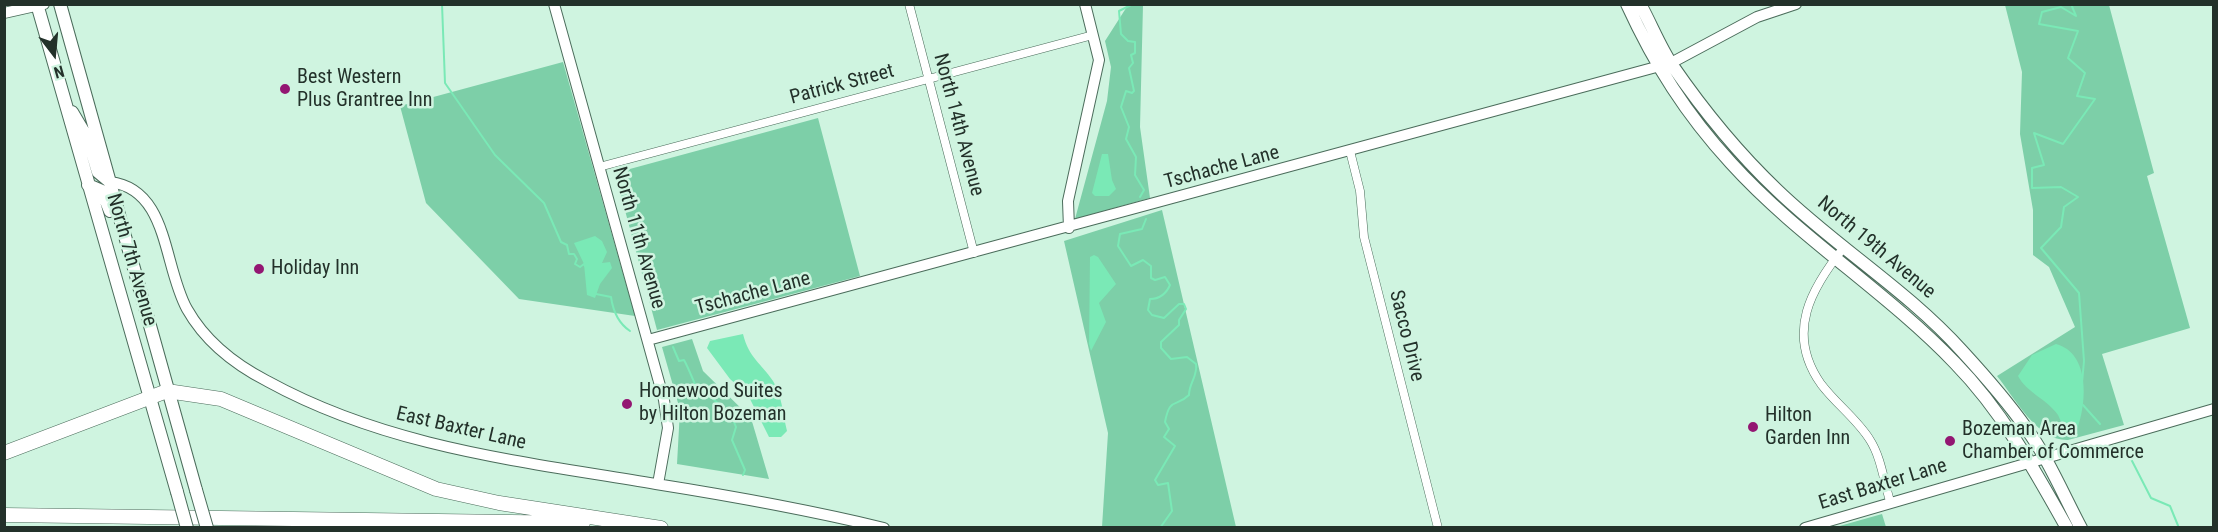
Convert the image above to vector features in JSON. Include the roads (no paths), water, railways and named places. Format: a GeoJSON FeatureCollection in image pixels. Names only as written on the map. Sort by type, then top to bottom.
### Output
{"type":"FeatureCollection","features":[{"type":"Feature","properties":{"kind":"highway"},"geometry":{"type":"LineString","coordinates":[[4,453],[150,395],[167,391],[221,399],[436,489],[499,502],[661,528]]}},
{"type":"Feature","properties":{"kind":"highway"},"geometry":{"type":"LineString","coordinates":[[4,515],[581,523],[645,528]]}},
{"type":"Feature","properties":{"kind":"main road","name":"North 7th Avenue"},"geometry":{"type":"LineString","coordinates":[[60,4],[207,528]]}},
{"type":"Feature","properties":{"kind":"main road","name":"North 19th Avenue"},"geometry":{"type":"LineString","coordinates":[[1627,4],[1657,67],[1685,108],[1732,164],[1771,202],[1955,363],[1995,409],[2030,462],[2067,528]]}},
{"type":"Feature","properties":{"kind":"main road","name":"North 19th Avenue"},"geometry":{"type":"LineString","coordinates":[[1640,4],[1671,63],[1697,101],[1742,155],[1778,191],[1922,311],[1961,350],[2027,429],[2081,528]]}},
{"type":"Feature","properties":{"kind":"main road","name":"North 7th Avenue"},"geometry":{"type":"LineString","coordinates":[[39,5],[88,185],[187,528]]}},
{"type":"Feature","properties":{"kind":"main road"},"geometry":{"type":"LineString","coordinates":[[63,96],[88,139],[98,172],[110,182]]}},
{"type":"Feature","properties":{"kind":"main road"},"geometry":{"type":"LineString","coordinates":[[88,185],[97,187],[104,195],[125,263],[141,296]]}},
{"type":"Feature","properties":{"kind":"street","name":"North 11th Avenue"},"geometry":{"type":"LineString","coordinates":[[554,4],[664,399],[668,428],[658,484]]}},
{"type":"Feature","properties":{"kind":"street","name":"North 14th Avenue"},"geometry":{"type":"LineString","coordinates":[[909,4],[974,253]]}},
{"type":"Feature","properties":{"kind":"street"},"geometry":{"type":"LineString","coordinates":[[1069,228],[1067,214],[1070,190],[1099,60],[1085,4]]}},
{"type":"Feature","properties":{"kind":"street","name":"Tschache Lane"},"geometry":{"type":"LineString","coordinates":[[648,340],[1350,152],[1671,63],[1757,17],[1796,4]]}},
{"type":"Feature","properties":{"kind":"street"},"geometry":{"type":"LineString","coordinates":[[4,13],[39,5]]}},
{"type":"Feature","properties":{"kind":"street","name":"Patrick Street"},"geometry":{"type":"LineString","coordinates":[[599,167],[1093,35]]}},
{"type":"Feature","properties":{"kind":"street","name":"Sacco Drive"},"geometry":{"type":"LineString","coordinates":[[1350,152],[1360,191],[1364,237],[1438,528]]}},
{"type":"Feature","properties":{"kind":"street","name":"East Baxter Lane"},"geometry":{"type":"LineString","coordinates":[[110,182],[122,183],[137,190],[150,204],[175,282],[187,308],[213,343],[253,374],[298,398],[429,444],[658,484],[884,528]]}},
{"type":"Feature","properties":{"kind":"street"},"geometry":{"type":"LineString","coordinates":[[1845,246],[1810,297],[1805,321],[1806,348],[1821,384],[1872,443],[1890,501]]}},
{"type":"Feature","properties":{"kind":"street","name":"East Baxter Lane"},"geometry":{"type":"LineString","coordinates":[[1805,528],[1890,501],[2214,409]]}},
{"type":"Feature","properties":{"kind":"waterway"},"geometry":{"type":"LineString","coordinates":[[442,4],[445,83],[495,155],[544,203],[561,242],[567,245],[569,254],[574,254],[577,259],[575,264],[580,267],[584,264],[585,266]]}},
{"type":"Feature","properties":{"kind":"waterway"},"geometry":{"type":"LineString","coordinates":[[1133,4],[1119,11],[1121,34],[1128,41],[1135,42],[1135,53],[1131,55],[1133,63],[1129,68],[1134,91],[1132,93],[1126,91],[1121,107],[1129,127],[1126,139],[1136,157],[1135,175],[1144,190],[1140,197]]}},
{"type":"Feature","properties":{"kind":"waterway"},"geometry":{"type":"LineString","coordinates":[[2071,4],[2076,16],[2061,7],[2042,12],[2039,24],[2078,31],[2068,58],[2085,73],[2077,96],[2095,99],[2063,144],[2034,133],[2044,165],[2032,168],[2032,188],[2061,187],[2078,197],[2064,207],[2061,227],[2041,248],[2079,293],[2084,361],[2082,383]]}},
{"type":"Feature","properties":{"kind":"waterway"},"geometry":{"type":"LineString","coordinates":[[1146,219],[1142,229],[1120,234],[1118,246],[1131,266],[1143,260],[1151,266],[1151,278],[1155,280],[1165,277],[1170,285],[1162,295],[1150,299],[1148,310],[1152,315],[1164,318],[1179,304],[1184,304],[1186,309],[1179,320],[1179,325],[1161,342],[1161,348],[1171,359],[1187,357],[1196,364],[1189,395],[1171,405],[1165,422],[1169,429],[1164,437],[1175,446],[1155,480],[1158,485],[1168,483],[1172,511],[1160,528]]}},
{"type":"Feature","properties":{"kind":"waterway"},"geometry":{"type":"LineString","coordinates":[[596,294],[611,297],[617,316],[630,331]]}},
{"type":"Feature","properties":{"kind":"waterway"},"geometry":{"type":"LineString","coordinates":[[673,347],[679,361],[684,360],[697,389],[703,389],[732,417],[736,427],[732,440],[745,470],[743,475]]}},
{"type":"Feature","properties":{"kind":"waterway"},"geometry":{"type":"LineString","coordinates":[[2083,405],[2100,424]]}},
{"type":"Feature","properties":{"kind":"waterway"},"geometry":{"type":"LineString","coordinates":[[2129,455],[2151,498],[2170,506],[2179,528]]}},
{"type":"Feature","properties":{"kind":"place","name":"Best Western Plus Grantree Inn"},"geometry":{"type":"Point","coordinates":[285,89]}},
{"type":"Feature","properties":{"kind":"place","name":"Holiday Inn"},"geometry":{"type":"Point","coordinates":[259,269]}},
{"type":"Feature","properties":{"kind":"place","name":"Homewood Suites by Hilton Bozeman"},"geometry":{"type":"Point","coordinates":[627,404]}},
{"type":"Feature","properties":{"kind":"place","name":"Hilton Garden Inn"},"geometry":{"type":"Point","coordinates":[1753,427]}},
{"type":"Feature","properties":{"kind":"place","name":"Bozeman Area Chamber of Commerce"},"geometry":{"type":"Point","coordinates":[1950,441]}}]}
